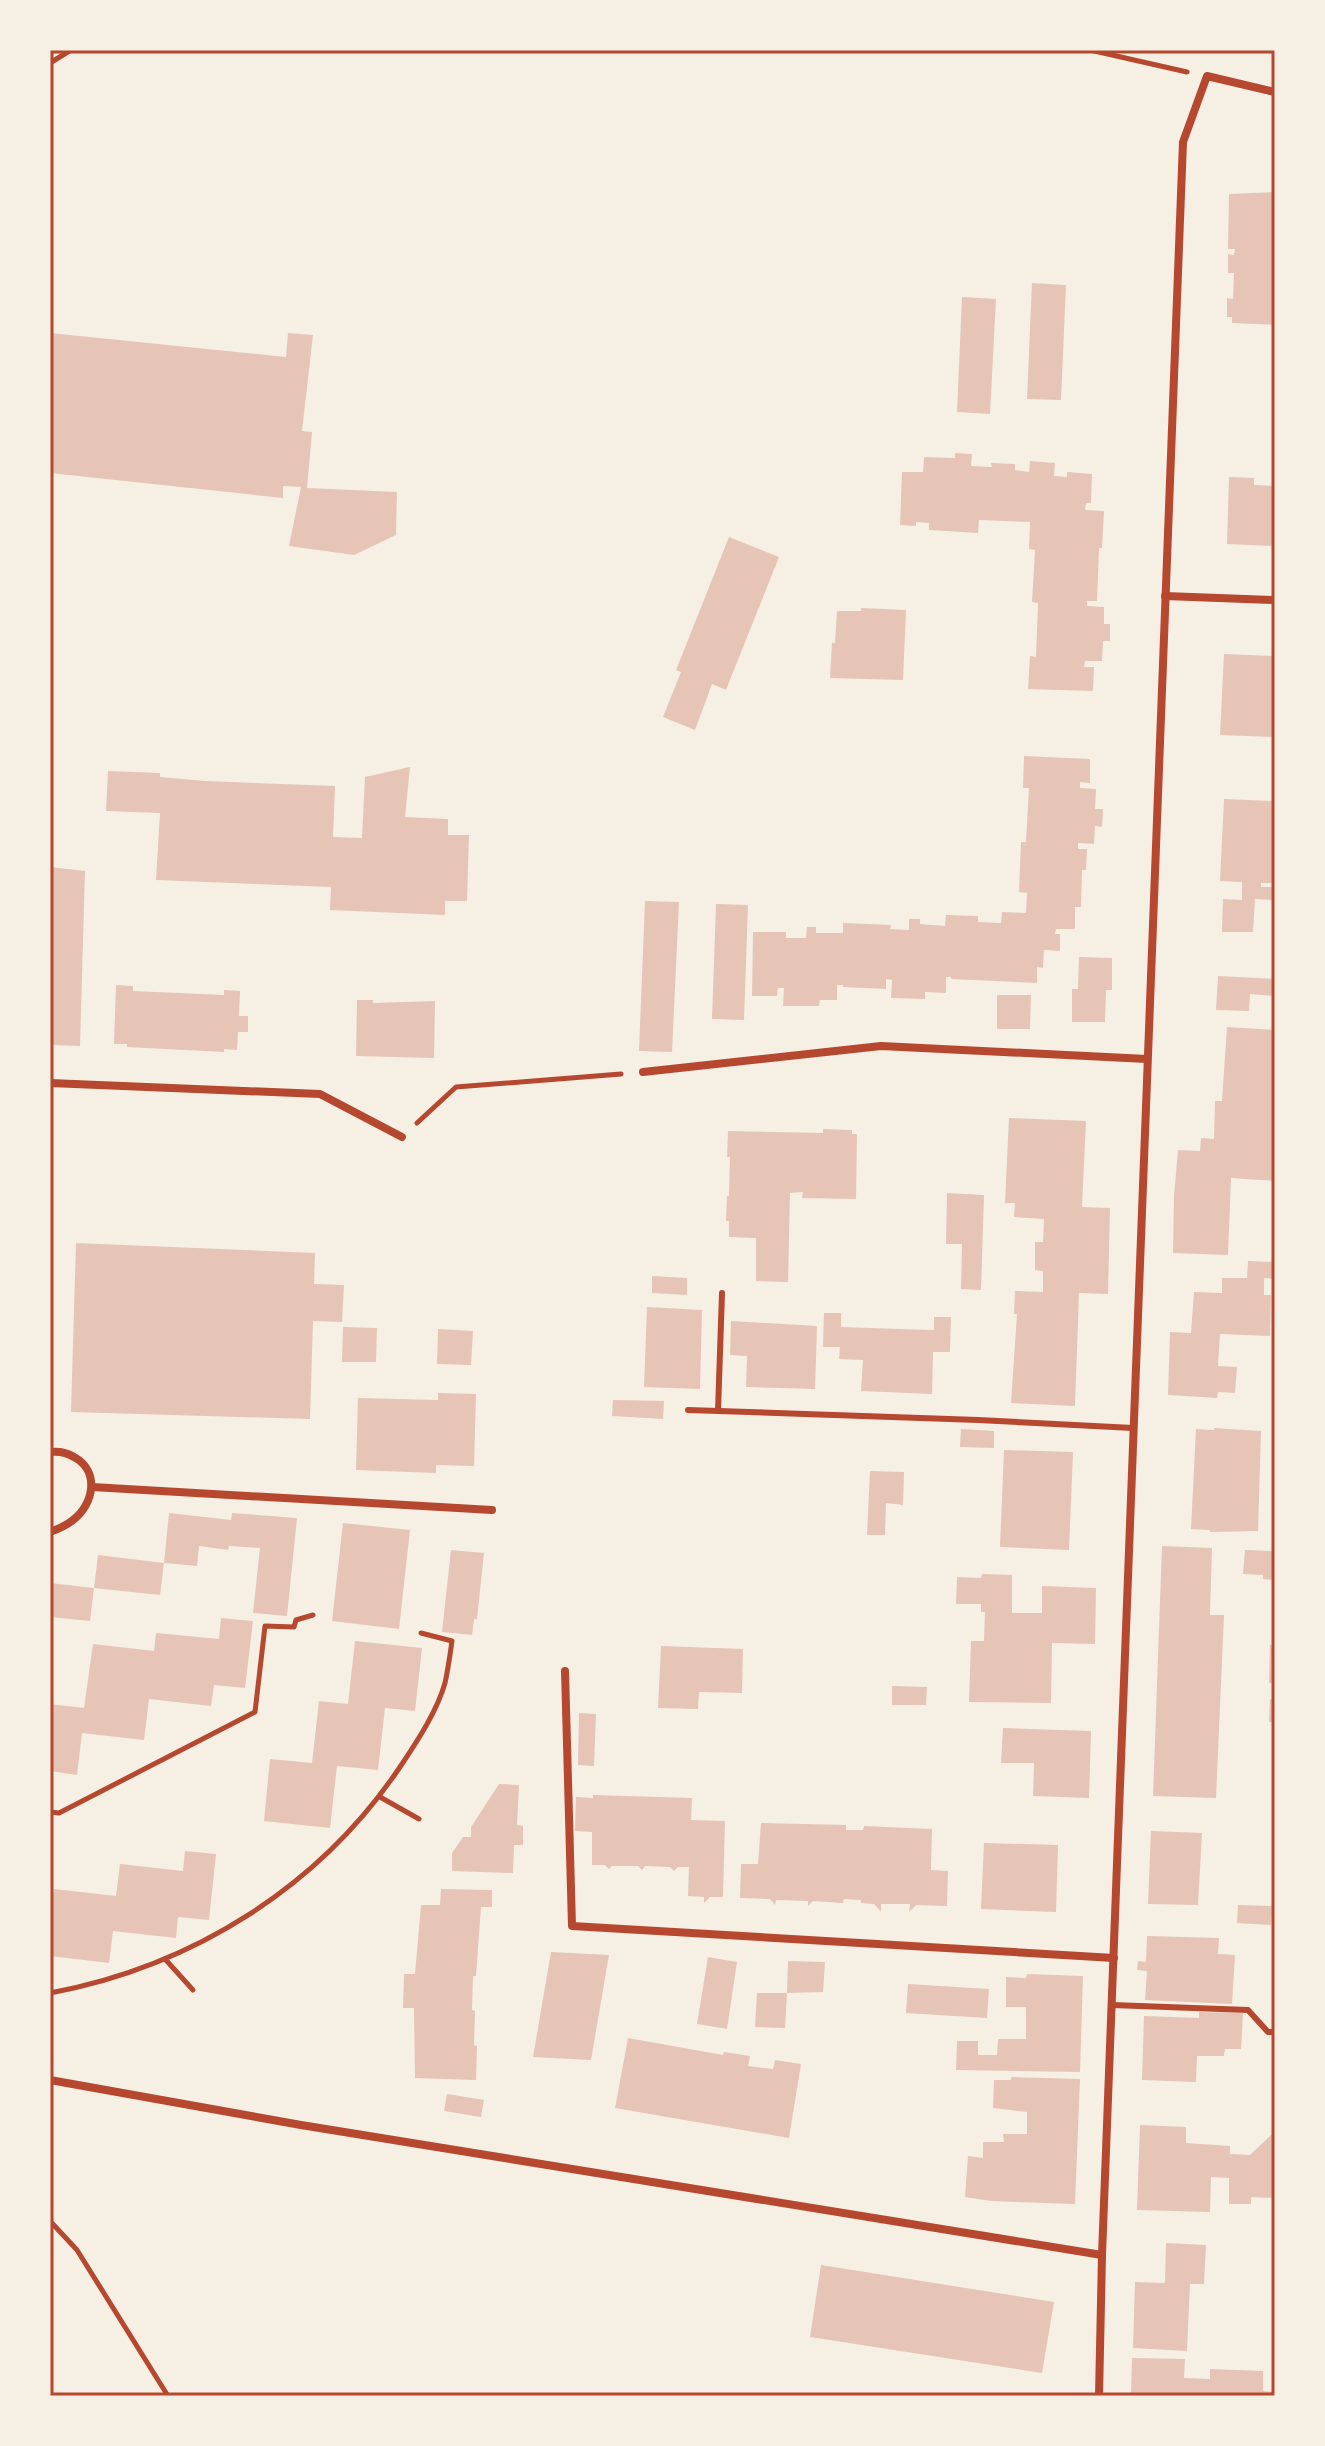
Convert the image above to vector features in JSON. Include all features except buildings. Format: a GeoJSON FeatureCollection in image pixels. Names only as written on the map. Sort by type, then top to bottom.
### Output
{"type":"FeatureCollection","features":[{"type":"Feature","properties":{"kind":"street"},"geometry":{"type":"LineString","coordinates":[[1099,2396],[1183,142],[1207,76],[1275,92]]}},
{"type":"Feature","properties":{"kind":"street"},"geometry":{"type":"LineString","coordinates":[[1165,596],[1275,600]]}},
{"type":"Feature","properties":{"kind":"street"},"geometry":{"type":"LineString","coordinates":[[643,1072],[881,1046],[1147,1059]]}},
{"type":"Feature","properties":{"kind":"street"},"geometry":{"type":"LineString","coordinates":[[50,1083],[320,1094],[402,1137]]}},
{"type":"Feature","properties":{"kind":"street"},"geometry":{"type":"LineString","coordinates":[[50,1452],[60,1451],[81,1461],[89,1470],[92,1487],[75,1519],[50,1532]]}},
{"type":"Feature","properties":{"kind":"street"},"geometry":{"type":"LineString","coordinates":[[92,1487],[492,1510]]}},
{"type":"Feature","properties":{"kind":"street"},"geometry":{"type":"LineString","coordinates":[[565,1671],[572,1926],[1114,1958]]}},
{"type":"Feature","properties":{"kind":"street"},"geometry":{"type":"LineString","coordinates":[[50,2080],[301,2125],[1102,2255]]}},
{"type":"Feature","properties":{"kind":"lane"},"geometry":{"type":"LineString","coordinates":[[718,1411],[722,1293]]}},
{"type":"Feature","properties":{"kind":"lane"},"geometry":{"type":"LineString","coordinates":[[688,1410],[1133,1428]]}},
{"type":"Feature","properties":{"kind":"lane"},"geometry":{"type":"LineString","coordinates":[[1112,2005],[1248,2010],[1268,2032],[1275,2032]]}},
{"type":"Feature","properties":{"kind":"path"},"geometry":{"type":"LineString","coordinates":[[50,63],[71,50]]}},
{"type":"Feature","properties":{"kind":"path"},"geometry":{"type":"LineString","coordinates":[[1090,50],[1207,76]]}},
{"type":"Feature","properties":{"kind":"path"},"geometry":{"type":"LineString","coordinates":[[402,1137],[456,1087],[643,1072]]}},
{"type":"Feature","properties":{"kind":"path"},"geometry":{"type":"LineString","coordinates":[[50,1812],[59,1813],[255,1712],[265,1626],[294,1627],[296,1620],[313,1615]]}},
{"type":"Feature","properties":{"kind":"path"},"geometry":{"type":"LineString","coordinates":[[50,1993],[123,1976],[165,1959],[241,1920],[291,1887],[339,1843],[380,1797],[410,1752],[444,1685],[452,1641],[421,1633]]}},
{"type":"Feature","properties":{"kind":"path"},"geometry":{"type":"LineString","coordinates":[[380,1797],[419,1819]]}},
{"type":"Feature","properties":{"kind":"path"},"geometry":{"type":"LineString","coordinates":[[165,1959],[193,1990]]}},
{"type":"Feature","properties":{"kind":"path"},"geometry":{"type":"LineString","coordinates":[[50,2221],[77,2250],[168,2396]]}}]}
